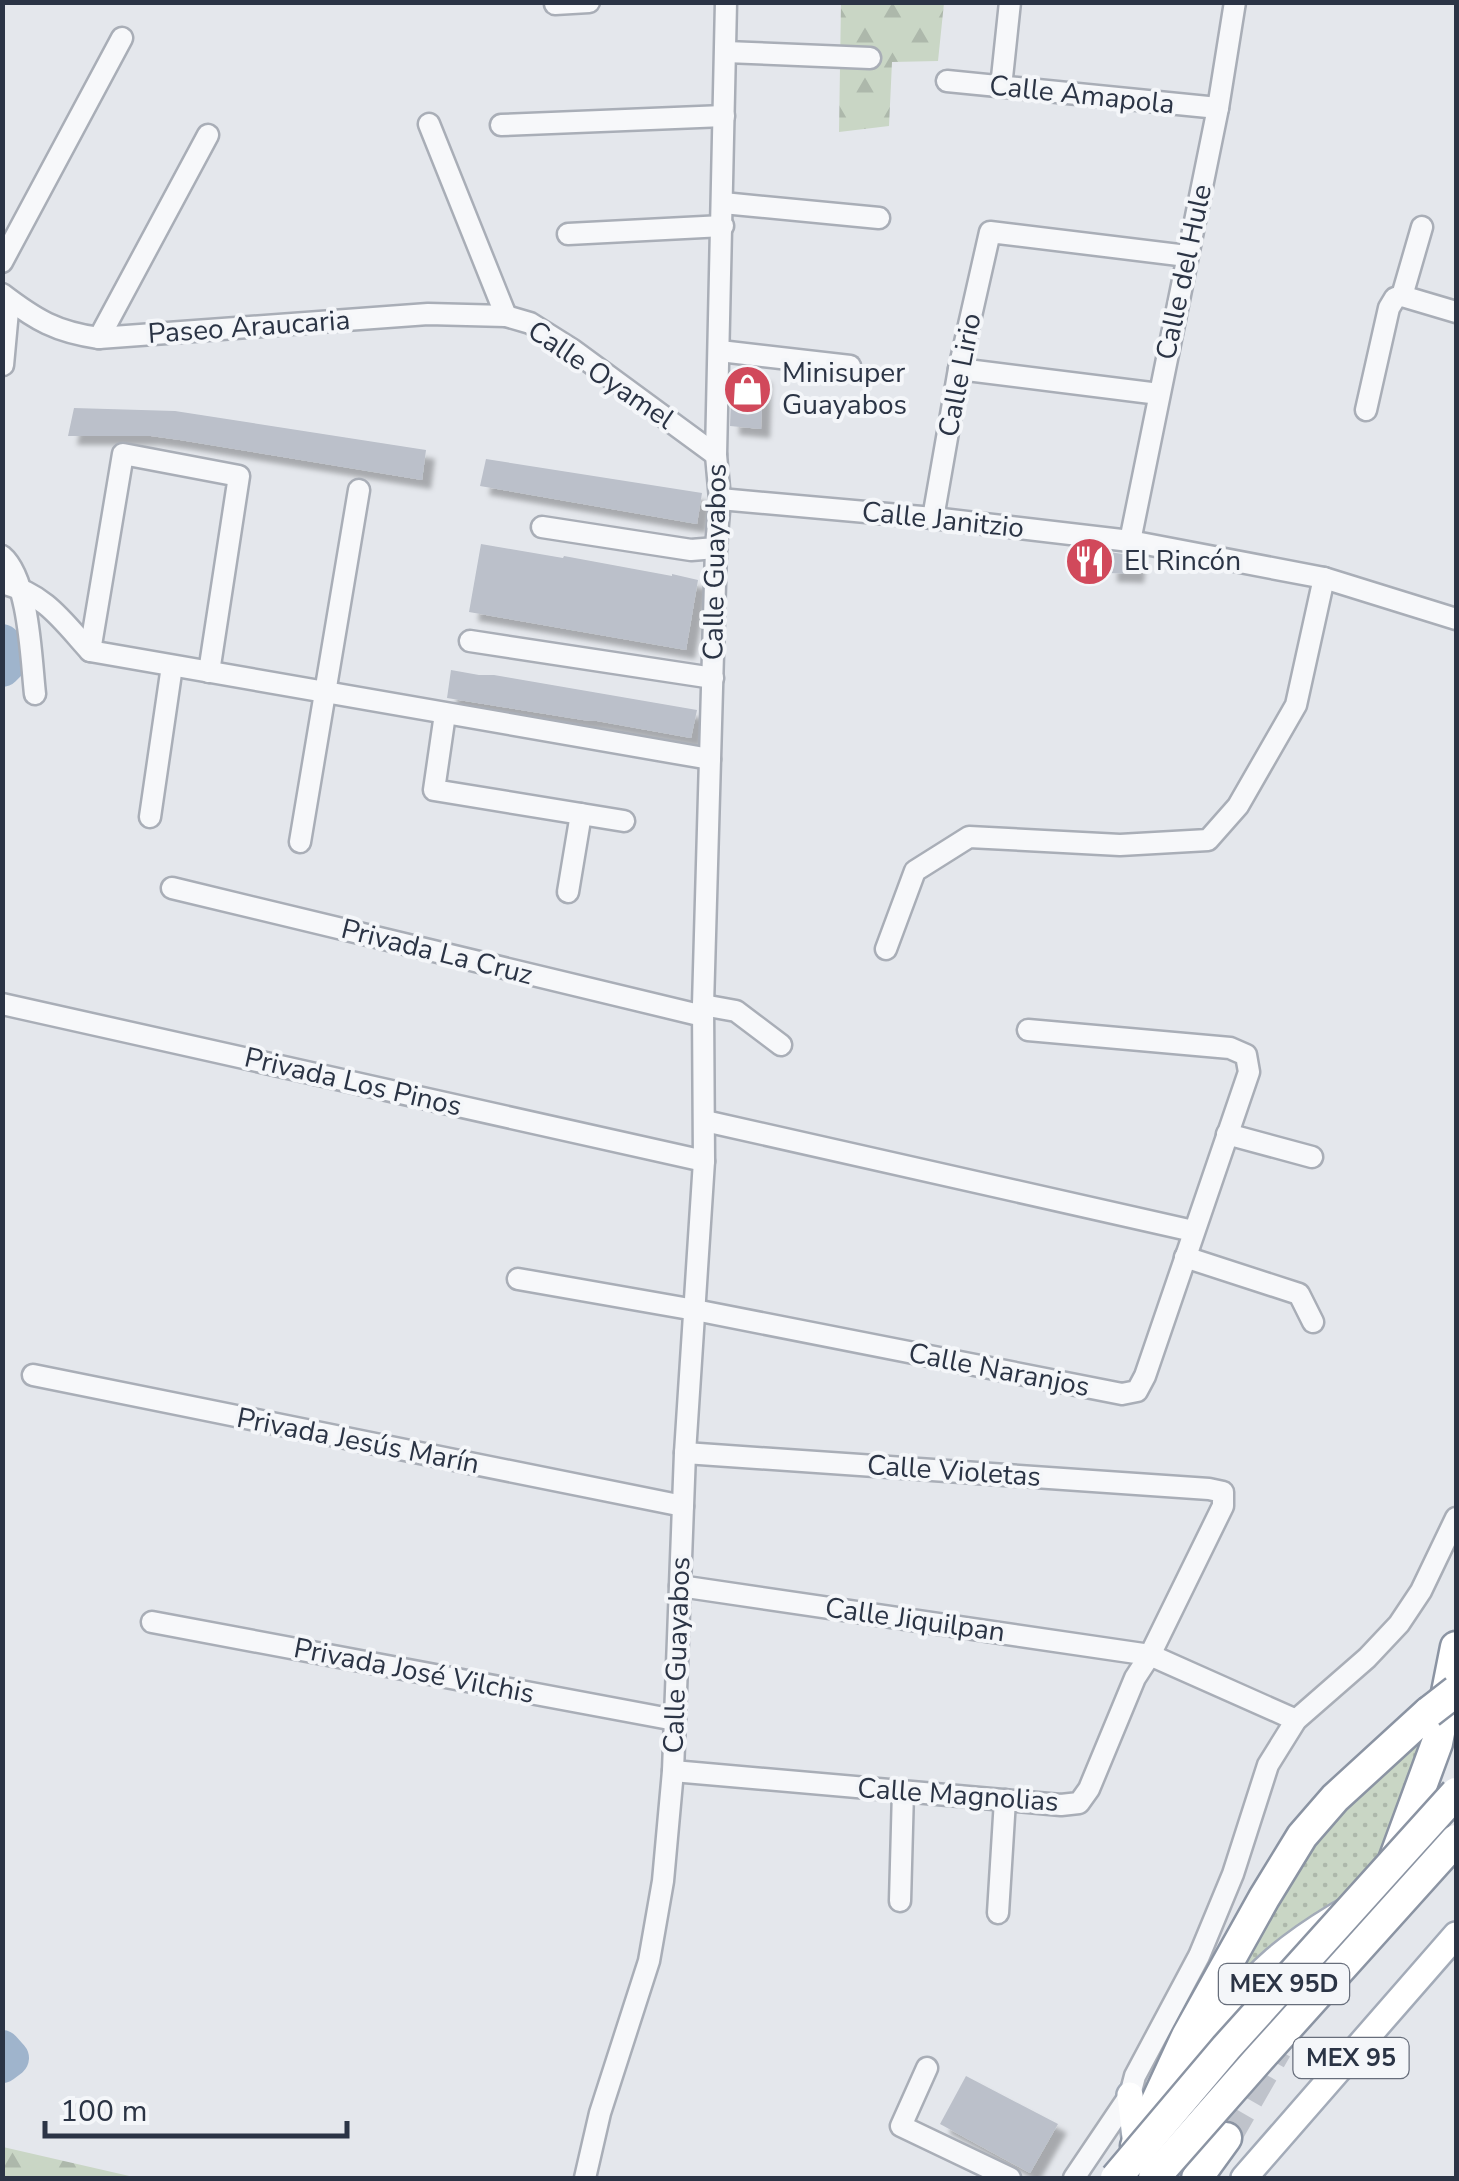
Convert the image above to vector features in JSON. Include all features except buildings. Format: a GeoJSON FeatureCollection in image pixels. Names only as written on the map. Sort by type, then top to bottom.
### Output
{"type":"FeatureCollection","features":[{"type":"Feature","properties":{"kind":"highway"},"geometry":{"type":"LineString","coordinates":[[1456,1647],[1437,1743],[1385,1876],[1456,1793]]}},
{"type":"Feature","properties":{"kind":"highway"},"geometry":{"type":"LineString","coordinates":[[1136,2146],[1186,2036],[1302,1836],[1335,1798],[1456,1691]]}},
{"type":"Feature","properties":{"kind":"highway","name":"MEX 95D"},"geometry":{"type":"LineString","coordinates":[[1116,2178],[1226,2048],[1456,1793]]}},
{"type":"Feature","properties":{"kind":"highway","name":"MEX 95D"},"geometry":{"type":"LineString","coordinates":[[1154,2178],[1456,1840]]}},
{"type":"Feature","properties":{"kind":"highway"},"geometry":{"type":"LineString","coordinates":[[1197,2178],[1226,2138]]}},
{"type":"Feature","properties":{"kind":"main road"},"geometry":{"type":"LineString","coordinates":[[1116,2178],[1226,2016],[1275,1960],[1352,1908],[1456,1850]]}},
{"type":"Feature","properties":{"kind":"main road","name":"MEX 95"},"geometry":{"type":"LineString","coordinates":[[1244,2178],[1456,1935]]}},
{"type":"Feature","properties":{"kind":"main road"},"geometry":{"type":"LineString","coordinates":[[1130,2095],[1136,2146]]}},
{"type":"Feature","properties":{"kind":"street"},"geometry":{"type":"LineString","coordinates":[[555,4],[589,2]]}},
{"type":"Feature","properties":{"kind":"street","name":"Calle Guayabos"},"geometry":{"type":"LineString","coordinates":[[584,2178],[600,2113],[650,1960],[663,1881],[673,1770],[685,1453],[704,1161],[703,1010],[720,499],[716,456],[726,2]]}},
{"type":"Feature","properties":{"kind":"street"},"geometry":{"type":"LineString","coordinates":[[1000,87],[1010,2]]}},
{"type":"Feature","properties":{"kind":"street","name":"Calle del Hule"},"geometry":{"type":"LineString","coordinates":[[1130,542],[1218,108],[1235,2]]}},
{"type":"Feature","properties":{"kind":"street"},"geometry":{"type":"LineString","coordinates":[[2,262],[122,38]]}},
{"type":"Feature","properties":{"kind":"street"},"geometry":{"type":"LineString","coordinates":[[726,52],[870,58]]}},
{"type":"Feature","properties":{"kind":"street","name":"Calle Amapola"},"geometry":{"type":"LineString","coordinates":[[946,81],[1218,108]]}},
{"type":"Feature","properties":{"kind":"street"},"geometry":{"type":"LineString","coordinates":[[501,125],[724,116]]}},
{"type":"Feature","properties":{"kind":"street","name":"Calle Oyamel"},"geometry":{"type":"LineString","coordinates":[[428,124],[506,316],[530,323],[573,350],[716,456]]}},
{"type":"Feature","properties":{"kind":"street"},"geometry":{"type":"LineString","coordinates":[[98,338],[208,136]]}},
{"type":"Feature","properties":{"kind":"street"},"geometry":{"type":"LineString","coordinates":[[723,203],[879,218]]}},
{"type":"Feature","properties":{"kind":"street"},"geometry":{"type":"LineString","coordinates":[[568,234],[723,226]]}},
{"type":"Feature","properties":{"kind":"street"},"geometry":{"type":"LineString","coordinates":[[1402,296],[1422,227]]}},
{"type":"Feature","properties":{"kind":"street","name":"Calle Lirio"},"geometry":{"type":"LineString","coordinates":[[932,518],[959,368],[990,232],[1187,256]]}},
{"type":"Feature","properties":{"kind":"street"},"geometry":{"type":"LineString","coordinates":[[1366,410],[1395,298],[1402,296],[1456,312]]}},
{"type":"Feature","properties":{"kind":"street"},"geometry":{"type":"LineString","coordinates":[[3,366],[6,297]]}},
{"type":"Feature","properties":{"kind":"street","name":"Paseo Araucaria"},"geometry":{"type":"LineString","coordinates":[[6,297],[33,318],[68,334],[98,338],[428,314],[506,316]]}},
{"type":"Feature","properties":{"kind":"street"},"geometry":{"type":"LineString","coordinates":[[720,351],[850,366]]}},
{"type":"Feature","properties":{"kind":"street"},"geometry":{"type":"LineString","coordinates":[[959,368],[1159,394]]}},
{"type":"Feature","properties":{"kind":"street"},"geometry":{"type":"LineString","coordinates":[[90,651],[123,454],[239,476],[209,672]]}},
{"type":"Feature","properties":{"kind":"street"},"geometry":{"type":"LineString","coordinates":[[300,842],[359,490]]}},
{"type":"Feature","properties":{"kind":"street","name":"Calle Janitzio"},"geometry":{"type":"LineString","coordinates":[[720,499],[932,518],[1130,542],[1324,578],[1456,619]]}},
{"type":"Feature","properties":{"kind":"street"},"geometry":{"type":"LineString","coordinates":[[542,527],[691,550],[716,548]]}},
{"type":"Feature","properties":{"kind":"street"},"geometry":{"type":"LineString","coordinates":[[2,556],[11,563],[12,586],[35,694]]}},
{"type":"Feature","properties":{"kind":"street"},"geometry":{"type":"LineString","coordinates":[[886,949],[915,872],[969,836],[1120,845],[1208,840],[1238,806],[1296,705],[1324,578]]}},
{"type":"Feature","properties":{"kind":"street"},"geometry":{"type":"LineString","coordinates":[[12,586],[46,602],[90,651],[710,758]]}},
{"type":"Feature","properties":{"kind":"street"},"geometry":{"type":"LineString","coordinates":[[470,641],[713,678]]}},
{"type":"Feature","properties":{"kind":"street"},"geometry":{"type":"LineString","coordinates":[[150,817],[172,666]]}},
{"type":"Feature","properties":{"kind":"street"},"geometry":{"type":"LineString","coordinates":[[445,714],[434,790],[624,822]]}},
{"type":"Feature","properties":{"kind":"street"},"geometry":{"type":"LineString","coordinates":[[568,892],[582,814]]}},
{"type":"Feature","properties":{"kind":"street","name":"Privada La Cruz"},"geometry":{"type":"LineString","coordinates":[[172,888],[703,1010],[736,1011],[781,1044]]}},
{"type":"Feature","properties":{"kind":"street","name":"Privada Los Pinos"},"geometry":{"type":"LineString","coordinates":[[2,1004],[704,1161]]}},
{"type":"Feature","properties":{"kind":"street","name":"Calle Naranjos"},"geometry":{"type":"LineString","coordinates":[[518,1279],[1122,1394],[1137,1391],[1248,1072],[1246,1055],[1230,1048],[1028,1030]]}},
{"type":"Feature","properties":{"kind":"street"},"geometry":{"type":"LineString","coordinates":[[705,1121],[1193,1231]]}},
{"type":"Feature","properties":{"kind":"street"},"geometry":{"type":"LineString","coordinates":[[1227,1134],[1312,1157]]}},
{"type":"Feature","properties":{"kind":"street"},"geometry":{"type":"LineString","coordinates":[[1185,1257],[1299,1294],[1312,1322]]}},
{"type":"Feature","properties":{"kind":"street","name":"Privada Jesús Marín"},"geometry":{"type":"LineString","coordinates":[[33,1375],[683,1506]]}},
{"type":"Feature","properties":{"kind":"street","name":"Calle Violetas"},"geometry":{"type":"LineString","coordinates":[[685,1453],[1223,1492],[1223,1506],[1150,1654]]}},
{"type":"Feature","properties":{"kind":"street"},"geometry":{"type":"LineString","coordinates":[[1074,2178],[1130,2095],[1135,2076],[1200,1956],[1233,1874],[1268,1765],[1296,1720],[1367,1658],[1398,1624],[1422,1590],[1456,1518]]}},
{"type":"Feature","properties":{"kind":"street","name":"Calle Jiquilpan"},"geometry":{"type":"LineString","coordinates":[[680,1586],[1150,1654],[1296,1720]]}},
{"type":"Feature","properties":{"kind":"street","name":"Privada José Vilchis"},"geometry":{"type":"LineString","coordinates":[[152,1622],[675,1720]]}},
{"type":"Feature","properties":{"kind":"street","name":"Calle Magnolias"},"geometry":{"type":"LineString","coordinates":[[673,1770],[1060,1806],[1080,1803],[1135,1678],[1150,1654]]}},
{"type":"Feature","properties":{"kind":"street"},"geometry":{"type":"LineString","coordinates":[[900,1901],[903,1791]]}},
{"type":"Feature","properties":{"kind":"street"},"geometry":{"type":"LineString","coordinates":[[998,1913],[1006,1800]]}},
{"type":"Feature","properties":{"kind":"street"},"geometry":{"type":"LineString","coordinates":[[927,2068],[901,2126],[1010,2178]]}},
{"type":"Feature","properties":{"kind":"green space"},"geometry":{"type":"Polygon","coordinates":[[[841,3],[944,3],[938,61],[892,62],[889,126],[839,132],[841,3]]]}},
{"type":"Feature","properties":{"kind":"green space"},"geometry":{"type":"Polygon","coordinates":[[[1424,1733],[1418,1760],[1372,1879],[1210,2016],[1273,1907],[1316,1844],[1424,1733]]]}},
{"type":"Feature","properties":{"kind":"green space"},"geometry":{"type":"Polygon","coordinates":[[[3,2147],[138,2178],[3,2178],[3,2147]]]}},
{"type":"Feature","properties":{"kind":"waterway"},"geometry":{"type":"LineString","coordinates":[[2,643],[7,663],[2,668]]}},
{"type":"Feature","properties":{"kind":"waterway"},"geometry":{"type":"LineString","coordinates":[[2,2049],[10,2058],[2,2064]]}},
{"type":"Feature","properties":{"kind":"tunnel"},"geometry":{"type":"LineString","coordinates":[[1226,2138],[1277,2049]]}},
{"type":"Feature","properties":{"kind":"place","name":"Minisuper Guayabos"},"geometry":{"type":"Point","coordinates":[747,389]}},
{"type":"Feature","properties":{"kind":"place","name":"El Rincón"},"geometry":{"type":"Point","coordinates":[1089,561]}}]}
